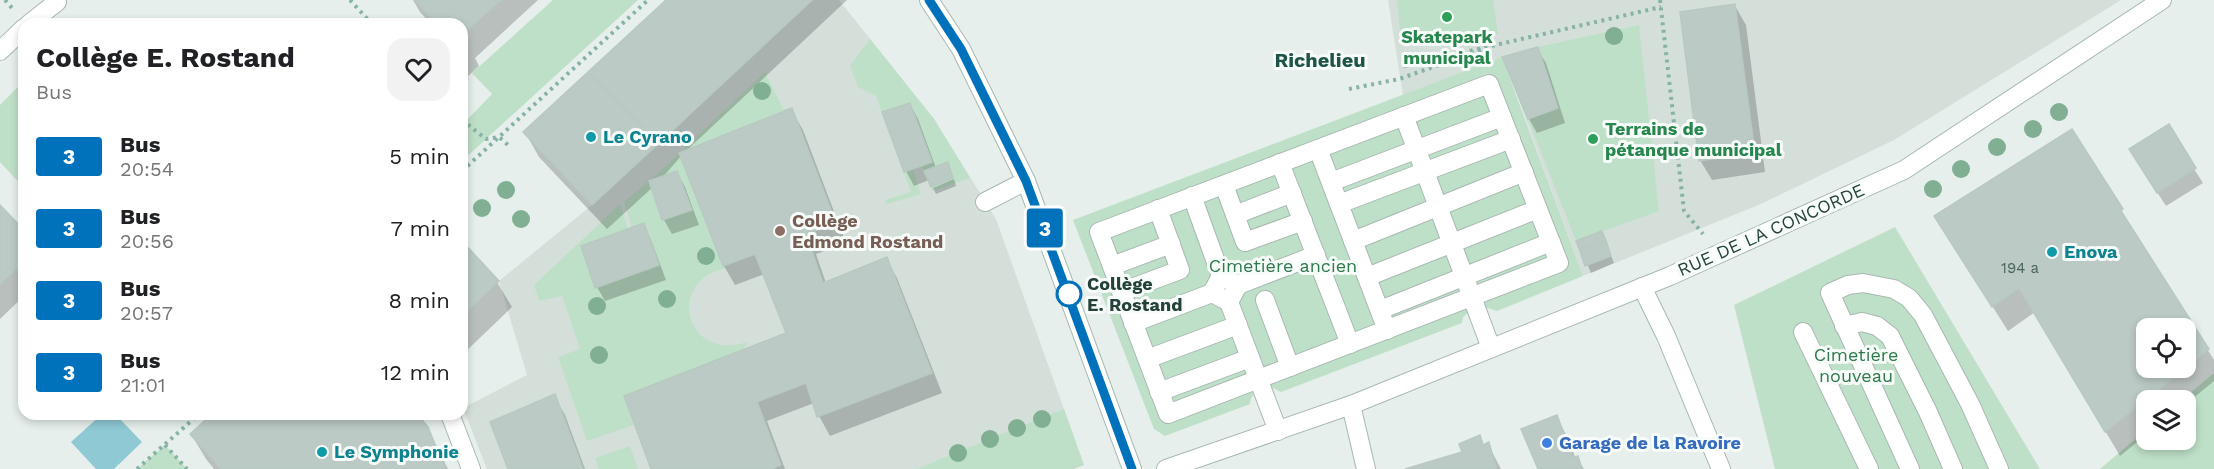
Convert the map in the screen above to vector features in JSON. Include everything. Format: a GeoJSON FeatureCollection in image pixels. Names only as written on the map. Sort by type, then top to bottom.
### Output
{"type":"FeatureCollection","features":[{"type":"Feature","properties":{"kind":"street"},"geometry":{"type":"LineString","coordinates":[[929,0],[961,49],[1026,181],[1132,469]]}},
{"type":"Feature","properties":{"kind":"street","name":"RUE DE LA CONCORDE"},"geometry":{"type":"LineString","coordinates":[[1166,469],[1351,405],[1642,287],[1904,170],[2162,0]]}},
{"type":"Feature","properties":{"kind":"street"},"geometry":{"type":"LineString","coordinates":[[37,18],[57,2]]}},
{"type":"Feature","properties":{"kind":"street"},"geometry":{"type":"LineString","coordinates":[[0,51],[18,34]]}},
{"type":"Feature","properties":{"kind":"street"},"geometry":{"type":"LineString","coordinates":[[1490,84],[1502,117],[1559,263],[1168,414],[1099,232],[1490,84]]}},
{"type":"Feature","properties":{"kind":"street"},"geometry":{"type":"LineString","coordinates":[[1404,116],[1491,348]]}},
{"type":"Feature","properties":{"kind":"street"},"geometry":{"type":"LineString","coordinates":[[1331,182],[1502,117]]}},
{"type":"Feature","properties":{"kind":"street"},"geometry":{"type":"LineString","coordinates":[[1340,204],[1511,139]]}},
{"type":"Feature","properties":{"kind":"street"},"geometry":{"type":"LineString","coordinates":[[1318,149],[1387,330]]}},
{"type":"Feature","properties":{"kind":"street"},"geometry":{"type":"LineString","coordinates":[[1280,163],[1350,344]]}},
{"type":"Feature","properties":{"kind":"street"},"geometry":{"type":"LineString","coordinates":[[1353,241],[1524,172]]}},
{"type":"Feature","properties":{"kind":"street"},"geometry":{"type":"LineString","coordinates":[[985,202],[1026,181]]}},
{"type":"Feature","properties":{"kind":"street"},"geometry":{"type":"LineString","coordinates":[[1224,184],[1245,242],[1303,221]]}},
{"type":"Feature","properties":{"kind":"street"},"geometry":{"type":"LineString","coordinates":[[1235,215],[1292,194]]}},
{"type":"Feature","properties":{"kind":"street"},"geometry":{"type":"LineString","coordinates":[[1192,196],[1221,276],[1238,285]]}},
{"type":"Feature","properties":{"kind":"street"},"geometry":{"type":"LineString","coordinates":[[1121,292],[1180,270],[1158,209]]}},
{"type":"Feature","properties":{"kind":"street"},"geometry":{"type":"LineString","coordinates":[[1367,277],[1538,210]]}},
{"type":"Feature","properties":{"kind":"street"},"geometry":{"type":"LineString","coordinates":[[1380,310],[1551,242]]}},
{"type":"Feature","properties":{"kind":"street"},"geometry":{"type":"LineString","coordinates":[[1112,266],[1171,244]]}},
{"type":"Feature","properties":{"kind":"street"},"geometry":{"type":"LineString","coordinates":[[1229,302],[1238,285],[1316,255]]}},
{"type":"Feature","properties":{"kind":"street"},"geometry":{"type":"LineString","coordinates":[[1133,323],[1212,293],[1221,276]]}},
{"type":"Feature","properties":{"kind":"street"},"geometry":{"type":"LineString","coordinates":[[1910,469],[1830,293],[1848,285],[1877,284],[1894,289],[1909,298],[1923,315],[1970,404],[1999,469]]}},
{"type":"Feature","properties":{"kind":"street"},"geometry":{"type":"LineString","coordinates":[[1642,287],[1666,336],[1721,469]]}},
{"type":"Feature","properties":{"kind":"street"},"geometry":{"type":"LineString","coordinates":[[1212,293],[1229,302],[1278,431]]}},
{"type":"Feature","properties":{"kind":"street"},"geometry":{"type":"LineString","coordinates":[[1265,300],[1290,367]]}},
{"type":"Feature","properties":{"kind":"street"},"geometry":{"type":"LineString","coordinates":[[1844,326],[1862,322],[1877,326],[1890,336],[1928,412],[1953,469]]}},
{"type":"Feature","properties":{"kind":"street"},"geometry":{"type":"LineString","coordinates":[[1147,359],[1238,325]]}},
{"type":"Feature","properties":{"kind":"street"},"geometry":{"type":"LineString","coordinates":[[1803,332],[1869,469]]}},
{"type":"Feature","properties":{"kind":"street"},"geometry":{"type":"LineString","coordinates":[[1159,392],[1250,358]]}},
{"type":"Feature","properties":{"kind":"street"},"geometry":{"type":"LineString","coordinates":[[1351,405],[1366,469]]}},
{"type":"Feature","properties":{"kind":"street"},"geometry":{"type":"LineString","coordinates":[[452,420],[471,469]]}},
{"type":"Feature","properties":{"kind":"path"},"geometry":{"type":"LineString","coordinates":[[350,0],[366,18]]}},
{"type":"Feature","properties":{"kind":"path"},"geometry":{"type":"LineString","coordinates":[[468,165],[648,0]]}},
{"type":"Feature","properties":{"kind":"path"},"geometry":{"type":"LineString","coordinates":[[1660,0],[1684,211],[1703,233],[1714,256]]}},
{"type":"Feature","properties":{"kind":"path"},"geometry":{"type":"LineString","coordinates":[[1404,66],[1661,7]]}},
{"type":"Feature","properties":{"kind":"path"},"geometry":{"type":"LineString","coordinates":[[1349,89],[1399,79],[1499,44]]}},
{"type":"Feature","properties":{"kind":"path"},"geometry":{"type":"LineString","coordinates":[[468,125],[486,139],[499,137]]}},
{"type":"Feature","properties":{"kind":"path"},"geometry":{"type":"LineString","coordinates":[[499,137],[508,145]]}},
{"type":"Feature","properties":{"kind":"path"},"geometry":{"type":"LineString","coordinates":[[137,469],[192,420]]}},
{"type":"Feature","properties":{"kind":"path"},"geometry":{"type":"LineString","coordinates":[[165,445],[187,469]]}},
{"type":"Feature","properties":{"kind":"shaded area","name":"Collège Edmond Rostand"},"geometry":{"type":"Polygon","coordinates":[[[813,0],[839,0],[934,119],[996,219],[1084,465],[1073,469],[487,469],[468,420],[468,405],[527,375],[499,281],[592,205],[813,0]]]}},
{"type":"Feature","properties":{"kind":"shaded area"},"geometry":{"type":"Polygon","coordinates":[[[1388,0],[2121,0],[1894,140],[1761,204],[1583,276],[1503,57],[1403,95],[1388,0]]]}},
{"type":"Feature","properties":{"kind":"green space"},"geometry":{"type":"Polygon","coordinates":[[[553,0],[638,0],[468,156],[468,119],[492,94],[472,73],[553,0]]]}},
{"type":"Feature","properties":{"kind":"green space","name":"Skatepark municipal"},"geometry":{"type":"Polygon","coordinates":[[[1397,0],[1493,0],[1498,34],[1401,43],[1397,0]]]}},
{"type":"Feature","properties":{"kind":"green space"},"geometry":{"type":"Polygon","coordinates":[[[1639,25],[1659,211],[1576,241],[1528,119],[1558,108],[1538,47],[1639,25]]]}},
{"type":"Feature","properties":{"kind":"green space"},"geometry":{"type":"Polygon","coordinates":[[[870,39],[934,119],[970,178],[932,191],[931,187],[953,178],[948,162],[924,171],[922,165],[932,161],[911,103],[882,112],[876,96],[858,87],[850,66],[870,39]]]}},
{"type":"Feature","properties":{"kind":"green space","name":"Cimetière ancien"},"geometry":{"type":"Polygon","coordinates":[[[1502,57],[1583,276],[1497,311],[1488,308],[1475,309],[1463,317],[1462,323],[1281,392],[1271,387],[1260,391],[1254,394],[1250,404],[1165,436],[1154,429],[1073,220],[1502,57]]]}},
{"type":"Feature","properties":{"kind":"green space"},"geometry":{"type":"Polygon","coordinates":[[[765,72],[783,109],[792,108],[680,153],[723,266],[727,268],[707,275],[695,288],[690,302],[690,317],[697,331],[709,341],[726,345],[747,342],[744,349],[624,396],[634,425],[587,441],[558,357],[580,349],[562,296],[539,301],[534,285],[620,204],[628,229],[581,246],[595,287],[658,265],[644,224],[632,228],[624,202],[649,181],[662,220],[691,210],[677,171],[652,179],[765,72]]]}},
{"type":"Feature","properties":{"kind":"green space"},"geometry":{"type":"Polygon","coordinates":[[[18,87],[18,182],[0,162],[0,105],[18,87]]]}},
{"type":"Feature","properties":{"kind":"green space"},"geometry":{"type":"Polygon","coordinates":[[[913,169],[921,194],[887,204],[885,200],[911,192],[904,172],[913,169]]]}},
{"type":"Feature","properties":{"kind":"green space","name":"Cimetière nouveau"},"geometry":{"type":"Polygon","coordinates":[[[1895,227],[2040,469],[1775,469],[1734,305],[1895,227]]]}},
{"type":"Feature","properties":{"kind":"green space"},"geometry":{"type":"Polygon","coordinates":[[[2214,373],[2214,469],[2100,469],[2136,438],[2136,450],[2196,450],[2196,390],[2194,390],[2214,373]]]}},
{"type":"Feature","properties":{"kind":"green space"},"geometry":{"type":"Polygon","coordinates":[[[1064,409],[1084,465],[1073,469],[916,469],[1064,409]]]}},
{"type":"Feature","properties":{"kind":"green space"},"geometry":{"type":"Polygon","coordinates":[[[165,445],[187,469],[137,469],[165,445]]]}},
{"type":"Feature","properties":{"kind":"green space"},"geometry":{"type":"Polygon","coordinates":[[[630,446],[638,469],[599,469],[595,458],[630,446]]]}},
{"type":"Feature","properties":{"kind":"water"},"geometry":{"type":"Polygon","coordinates":[[[95,420],[121,420],[142,442],[114,469],[96,469],[71,442],[95,420]]]}},
{"type":"Feature","properties":{"kind":"building"},"geometry":{"type":"Polygon","coordinates":[[[415,0],[501,0],[468,30],[468,18],[431,18],[415,0]]]}},
{"type":"Feature","properties":{"kind":"building"},"geometry":{"type":"Polygon","coordinates":[[[666,0],[812,0],[659,143],[588,72],[666,0]]]}},
{"type":"Feature","properties":{"kind":"building"},"geometry":{"type":"Polygon","coordinates":[[[1735,4],[1755,153],[1699,161],[1680,12],[1735,4]]]}},
{"type":"Feature","properties":{"kind":"building"},"geometry":{"type":"Polygon","coordinates":[[[1538,47],[1558,108],[1528,119],[1502,57],[1538,47]]]}},
{"type":"Feature","properties":{"kind":"building","name":"Le Cyrano"},"geometry":{"type":"Polygon","coordinates":[[[588,72],[659,143],[592,205],[523,132],[588,72]]]}},
{"type":"Feature","properties":{"kind":"building"},"geometry":{"type":"Polygon","coordinates":[[[910,103],[932,162],[904,172],[882,112],[910,103]]]}},
{"type":"Feature","properties":{"kind":"building"},"geometry":{"type":"Polygon","coordinates":[[[792,108],[836,223],[806,234],[823,283],[887,257],[932,373],[817,417],[806,383],[757,402],[781,465],[771,469],[651,469],[624,396],[786,333],[755,254],[723,266],[679,153],[792,108]]]}},
{"type":"Feature","properties":{"kind":"building"},"geometry":{"type":"Polygon","coordinates":[[[2169,124],[2196,168],[2157,193],[2129,149],[2169,124]]]}},
{"type":"Feature","properties":{"kind":"building","name":"Enova"},"geometry":{"type":"Polygon","coordinates":[[[2072,129],[2189,318],[2136,318],[2136,378],[2172,378],[2158,390],[2136,390],[2136,407],[2105,432],[2019,288],[1992,307],[1934,216],[2072,129]]]}},
{"type":"Feature","properties":{"kind":"building"},"geometry":{"type":"Polygon","coordinates":[[[948,162],[953,178],[931,187],[924,171],[948,162]]]}},
{"type":"Feature","properties":{"kind":"building"},"geometry":{"type":"Polygon","coordinates":[[[677,171],[692,210],[662,220],[649,181],[677,171]]]}},
{"type":"Feature","properties":{"kind":"building"},"geometry":{"type":"Polygon","coordinates":[[[0,205],[18,224],[18,268],[0,284],[0,205]]]}},
{"type":"Feature","properties":{"kind":"building"},"geometry":{"type":"Polygon","coordinates":[[[644,223],[659,265],[595,288],[581,246],[644,223]]]}},
{"type":"Feature","properties":{"kind":"building"},"geometry":{"type":"Polygon","coordinates":[[[1602,231],[1606,241],[1580,251],[1576,241],[1602,231]]]}},
{"type":"Feature","properties":{"kind":"building"},"geometry":{"type":"Polygon","coordinates":[[[1606,241],[1611,256],[1585,266],[1580,251],[1606,241]]]}},
{"type":"Feature","properties":{"kind":"building"},"geometry":{"type":"Polygon","coordinates":[[[468,247],[499,281],[468,310],[468,247]]]}},
{"type":"Feature","properties":{"kind":"building","name":"Enova"},"geometry":{"type":"Polygon","coordinates":[[[2196,329],[2209,349],[2196,359],[2196,329]]]}},
{"type":"Feature","properties":{"kind":"building"},"geometry":{"type":"Polygon","coordinates":[[[555,394],[583,469],[508,469],[490,422],[555,394]]]}},
{"type":"Feature","properties":{"kind":"building","name":"Garage de la Ravoire"},"geometry":{"type":"Polygon","coordinates":[[[1557,415],[1573,458],[1578,456],[1582,469],[1538,469],[1521,429],[1557,415]]]}},
{"type":"Feature","properties":{"kind":"building","name":"Le Symphonie"},"geometry":{"type":"Polygon","coordinates":[[[205,420],[422,420],[428,427],[445,469],[221,469],[190,434],[205,420]]]}},
{"type":"Feature","properties":{"kind":"building"},"geometry":{"type":"Polygon","coordinates":[[[1480,435],[1483,445],[1489,442],[1496,469],[1405,469],[1462,452],[1459,444],[1480,435]]]}},
{"type":"Feature","properties":{"kind":"bus line","name":"3"},"geometry":{"type":"LineString","coordinates":[[929,0],[961,49],[1026,181],[1132,469]]}},
{"type":"Feature","properties":{"kind":"place","name":"Skatepark municipal"},"geometry":{"type":"Point","coordinates":[1447,17]}},
{"type":"Feature","properties":{"kind":"place","name":"Le Cyrano"},"geometry":{"type":"Point","coordinates":[591,137]}},
{"type":"Feature","properties":{"kind":"place","name":"Terrains de pétanque municipal"},"geometry":{"type":"Point","coordinates":[1593,139]}},
{"type":"Feature","properties":{"kind":"place","name":"Collège Edmond Rostand"},"geometry":{"type":"Point","coordinates":[780,231]}},
{"type":"Feature","properties":{"kind":"place","name":"Enova"},"geometry":{"type":"Point","coordinates":[2052,252]}},
{"type":"Feature","properties":{"kind":"place","name":"Collège E. Rostand"},"geometry":{"type":"Point","coordinates":[1069,294]}},
{"type":"Feature","properties":{"kind":"place","name":"Garage de la Ravoire"},"geometry":{"type":"Point","coordinates":[1547,443]}},
{"type":"Feature","properties":{"kind":"place","name":"Le Symphonie"},"geometry":{"type":"Point","coordinates":[322,452]}},
{"type":"Feature","properties":{"kind":"district","name":"Richelieu"},"geometry":{"type":"Point","coordinates":[1320,60]}}]}
